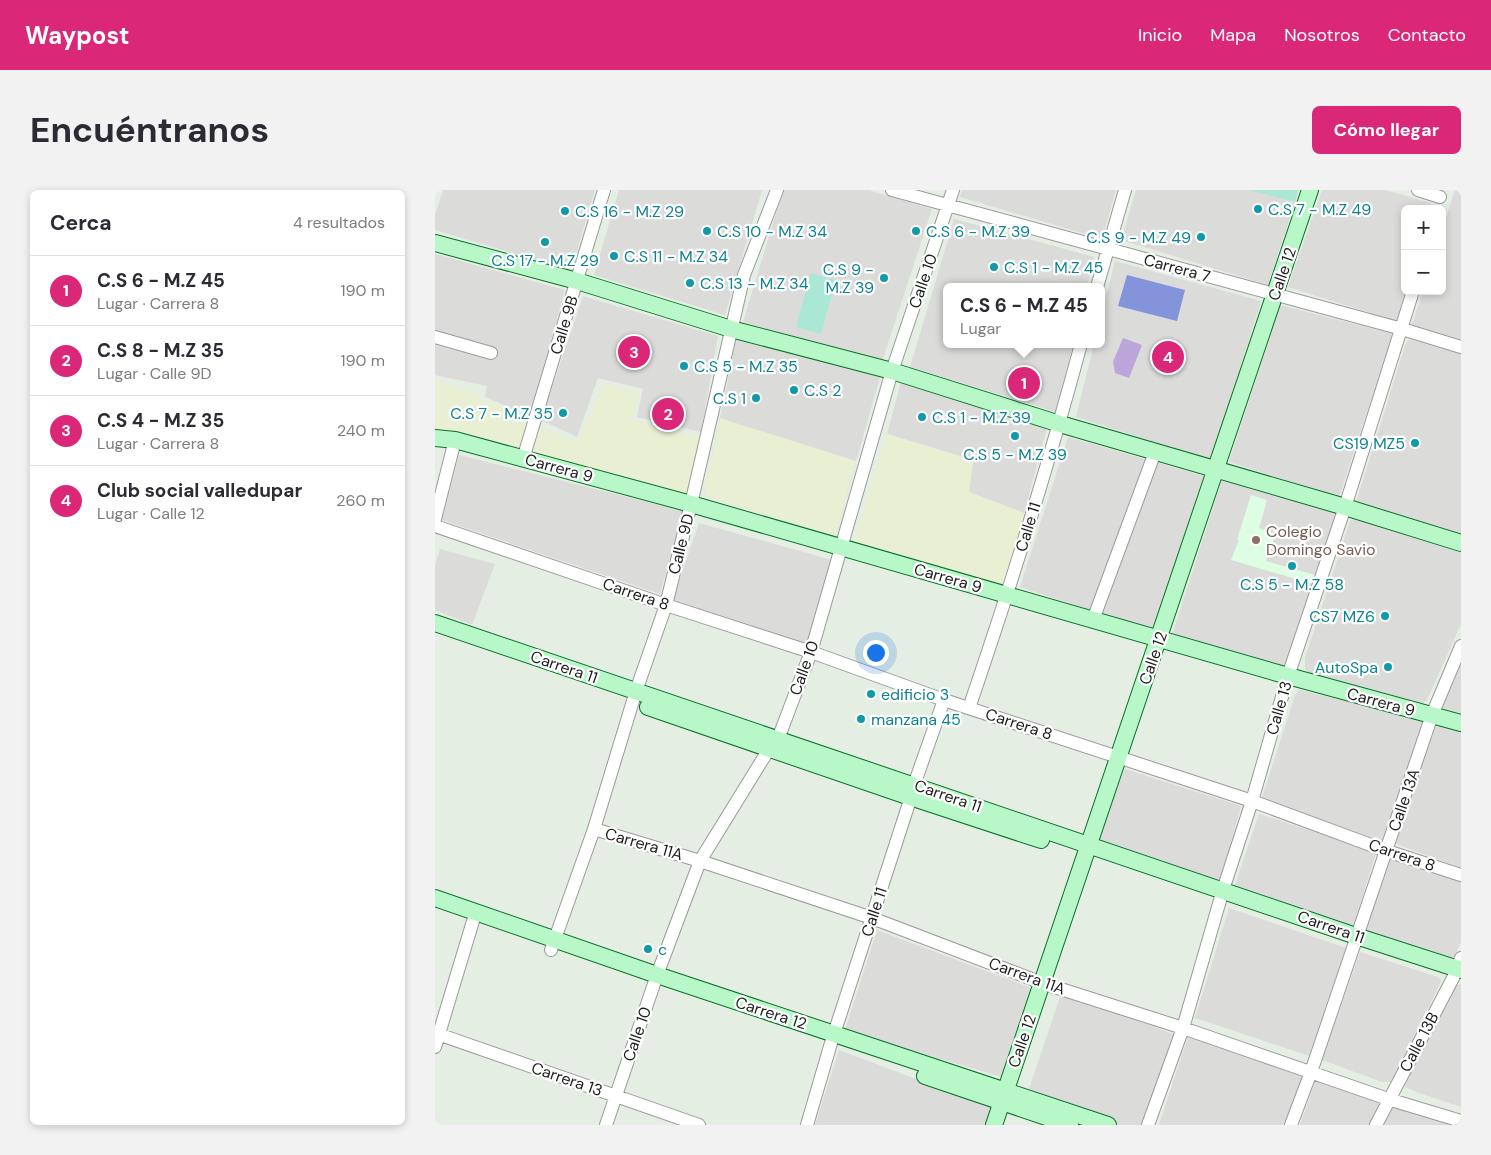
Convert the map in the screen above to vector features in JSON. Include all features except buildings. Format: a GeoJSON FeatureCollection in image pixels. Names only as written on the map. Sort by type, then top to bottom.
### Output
{"type":"FeatureCollection","features":[{"type":"Feature","properties":{"kind":"street","name":"Calle 9B"},"geometry":{"type":"LineString","coordinates":[[523,459],[604,190]]}},
{"type":"Feature","properties":{"kind":"street","name":"Calle 9D"},"geometry":{"type":"LineString","coordinates":[[552,944],[594,829],[635,696],[666,605],[744,275],[777,190]]}},
{"type":"Feature","properties":{"kind":"street","name":"Carrera 7"},"geometry":{"type":"LineString","coordinates":[[892,190],[1402,329],[1461,347]]}},
{"type":"Feature","properties":{"kind":"street","name":"Calle 10"},"geometry":{"type":"LineString","coordinates":[[606,1125],[655,980],[700,860],[773,744],[811,652],[892,371],[953,190]]}},
{"type":"Feature","properties":{"kind":"street"},"geometry":{"type":"LineString","coordinates":[[1098,283],[1125,190]]}},
{"type":"Feature","properties":{"kind":"street","name":"Calle 12"},"geometry":{"type":"LineString","coordinates":[[994,1125],[1310,190]]}},
{"type":"Feature","properties":{"kind":"street"},"geometry":{"type":"LineString","coordinates":[[1417,190],[1439,198]]}},
{"type":"Feature","properties":{"kind":"street"},"geometry":{"type":"LineString","coordinates":[[435,243],[577,281],[731,329],[892,371],[1060,424],[1345,506],[1461,544]]}},
{"type":"Feature","properties":{"kind":"street","name":"Calle 13"},"geometry":{"type":"LineString","coordinates":[[1148,1125],[1183,1028],[1288,676],[1345,506],[1412,295]]}},
{"type":"Feature","properties":{"kind":"street"},"geometry":{"type":"LineString","coordinates":[[435,337],[491,353]]}},
{"type":"Feature","properties":{"kind":"street","name":"Calle 11"},"geometry":{"type":"LineString","coordinates":[[969,708],[1008,596],[1060,424],[1080,348]]}},
{"type":"Feature","properties":{"kind":"street","name":"Carrera 9"},"geometry":{"type":"LineString","coordinates":[[435,438],[455,440],[691,504],[1288,676],[1461,723]]}},
{"type":"Feature","properties":{"kind":"street"},"geometry":{"type":"LineString","coordinates":[[435,518],[455,440]]}},
{"type":"Feature","properties":{"kind":"street"},"geometry":{"type":"LineString","coordinates":[[1093,620],[1155,452]]}},
{"type":"Feature","properties":{"kind":"street","name":"Carrera 8"},"geometry":{"type":"LineString","coordinates":[[435,526],[666,605],[811,652],[944,700],[1252,801],[1387,851],[1461,875]]}},
{"type":"Feature","properties":{"kind":"street","name":"Carrera 11"},"geometry":{"type":"LineString","coordinates":[[435,624],[773,744],[1355,941],[1459,971]]}},
{"type":"Feature","properties":{"kind":"street","name":"Carrera 11"},"geometry":{"type":"LineString","coordinates":[[435,635],[635,696]]}},
{"type":"Feature","properties":{"kind":"street","name":"Calle 13A"},"geometry":{"type":"LineString","coordinates":[[1291,1125],[1311,1072],[1432,715],[1461,646]]}},
{"type":"Feature","properties":{"kind":"street","name":"Calle 11"},"geometry":{"type":"LineString","coordinates":[[807,1125],[833,1038],[944,700]]}},
{"type":"Feature","properties":{"kind":"street","name":"Carrera 11A"},"geometry":{"type":"LineString","coordinates":[[594,829],[700,860],[872,918],[1042,982],[1183,1028],[1388,1099],[1461,1121]]}},
{"type":"Feature","properties":{"kind":"street","name":"Carrera 12"},"geometry":{"type":"LineString","coordinates":[[435,898],[552,944],[1004,1097],[1070,1125]]}},
{"type":"Feature","properties":{"kind":"street","name":"Carrera 12"},"geometry":{"type":"LineString","coordinates":[[435,909],[473,922],[552,944]]}},
{"type":"Feature","properties":{"kind":"street"},"geometry":{"type":"LineString","coordinates":[[435,1047],[437,1034],[473,922]]}},
{"type":"Feature","properties":{"kind":"street","name":"Calle 13B"},"geometry":{"type":"LineString","coordinates":[[1376,1125],[1388,1099],[1459,971]]}},
{"type":"Feature","properties":{"kind":"street","name":"Carrera 13"},"geometry":{"type":"LineString","coordinates":[[437,1034],[699,1125]]}},
{"type":"Feature","properties":{"kind":"street","name":"Carrera 12"},"geometry":{"type":"LineString","coordinates":[[1004,1097],[1108,1125]]}},
{"type":"Feature","properties":{"kind":"shaded area"},"geometry":{"type":"Polygon","coordinates":[[[443,190],[595,190],[571,271],[435,230],[435,215],[443,190]]]}},
{"type":"Feature","properties":{"kind":"shaded area"},"geometry":{"type":"Polygon","coordinates":[[[619,190],[762,190],[725,315],[594,275],[619,190]]]}},
{"type":"Feature","properties":{"kind":"shaded area"},"geometry":{"type":"Polygon","coordinates":[[[783,190],[868,190],[932,209],[882,362],[743,322],[783,190]]]}},
{"type":"Feature","properties":{"kind":"shaded area"},"geometry":{"type":"Polygon","coordinates":[[[962,190],[1116,190],[1102,239],[960,197],[962,190]]]}},
{"type":"Feature","properties":{"kind":"shaded area"},"geometry":{"type":"Polygon","coordinates":[[[1136,190],[1299,190],[1268,285],[1121,240],[1136,190]]]}},
{"type":"Feature","properties":{"kind":"shaded area"},"geometry":{"type":"Polygon","coordinates":[[[1249,190],[1298,190],[1295,202],[1249,190]]]}},
{"type":"Feature","properties":{"kind":"shaded area"},"geometry":{"type":"Polygon","coordinates":[[[1322,190],[1385,190],[1431,203],[1430,205],[1401,205],[1401,295],[1406,295],[1399,322],[1288,287],[1322,190]]]}},
{"type":"Feature","properties":{"kind":"shaded area"},"geometry":{"type":"Polygon","coordinates":[[[1455,190],[1461,190],[1461,344],[1411,327],[1422,295],[1446,295],[1446,217],[1455,190]]]}},
{"type":"Feature","properties":{"kind":"shaded area"},"geometry":{"type":"Polygon","coordinates":[[[954,219],[1094,257],[1088,283],[943,283],[943,348],[1072,348],[1056,412],[910,367],[954,219]]]}},
{"type":"Feature","properties":{"kind":"shaded area"},"geometry":{"type":"Polygon","coordinates":[[[435,254],[565,290],[530,416],[485,397],[487,386],[435,375],[435,254]]]}},
{"type":"Feature","properties":{"kind":"shaded area"},"geometry":{"type":"Polygon","coordinates":[[[1115,261],[1261,301],[1211,460],[1076,417],[1093,348],[1105,348],[1105,302],[1115,261]]]}},
{"type":"Feature","properties":{"kind":"shaded area"},"geometry":{"type":"Polygon","coordinates":[[[811,273],[836,280],[821,334],[796,327],[811,273]]]}},
{"type":"Feature","properties":{"kind":"shaded area"},"geometry":{"type":"Polygon","coordinates":[[[1127,275],[1185,290],[1177,321],[1118,306],[1127,275]]]}},
{"type":"Feature","properties":{"kind":"shaded area"},"geometry":{"type":"Polygon","coordinates":[[[583,296],[718,336],[701,432],[637,417],[643,389],[598,378],[577,437],[541,420],[583,296]]]}},
{"type":"Feature","properties":{"kind":"shaded area"},"geometry":{"type":"Polygon","coordinates":[[[1280,305],[1393,334],[1339,497],[1229,462],[1280,305]]]}},
{"type":"Feature","properties":{"kind":"shaded area"},"geometry":{"type":"Polygon","coordinates":[[[1123,338],[1142,345],[1129,378],[1115,373],[1113,362],[1123,338]]]}},
{"type":"Feature","properties":{"kind":"shaded area"},"geometry":{"type":"Polygon","coordinates":[[[736,340],[880,377],[835,536],[704,495],[736,340]]]}},
{"type":"Feature","properties":{"kind":"shaded area"},"geometry":{"type":"Polygon","coordinates":[[[1408,340],[1461,354],[1461,537],[1356,502],[1406,343],[1408,340]]]}},
{"type":"Feature","properties":{"kind":"shaded area"},"geometry":{"type":"Polygon","coordinates":[[[435,381],[480,394],[480,399],[509,410],[508,418],[578,442],[604,385],[608,384],[639,393],[631,419],[693,437],[706,436],[691,504],[435,433],[435,381]]]}},
{"type":"Feature","properties":{"kind":"shaded area"},"geometry":{"type":"Polygon","coordinates":[[[901,382],[1047,428],[1024,513],[969,492],[973,460],[887,434],[901,382]]]}},
{"type":"Feature","properties":{"kind":"shaded area"},"geometry":{"type":"Polygon","coordinates":[[[720,418],[856,461],[835,536],[704,495],[720,418]]]}},
{"type":"Feature","properties":{"kind":"shaded area"},"geometry":{"type":"Polygon","coordinates":[[[887,434],[973,460],[969,492],[1024,513],[1003,584],[853,543],[887,434]]]}},
{"type":"Feature","properties":{"kind":"shaded area"},"geometry":{"type":"Polygon","coordinates":[[[1068,437],[1204,476],[1155,631],[1020,587],[1068,437]]]}},
{"type":"Feature","properties":{"kind":"shaded area"},"geometry":{"type":"Polygon","coordinates":[[[459,455],[683,511],[660,594],[442,520],[459,455]]]}},
{"type":"Feature","properties":{"kind":"shaded area"},"geometry":{"type":"Polygon","coordinates":[[[1222,480],[1339,511],[1286,669],[1172,635],[1222,480]]]}},
{"type":"Feature","properties":{"kind":"shaded area","name":"Colegio Domingo Savio"},"geometry":{"type":"Polygon","coordinates":[[[1251,495],[1267,500],[1259,528],[1275,534],[1270,555],[1268,555],[1266,561],[1315,575],[1313,584],[1231,560],[1239,540],[1237,540],[1251,495]]]}},
{"type":"Feature","properties":{"kind":"shaded area"},"geometry":{"type":"Polygon","coordinates":[[[1355,519],[1386,525],[1461,550],[1461,624],[1427,700],[1422,704],[1309,674],[1305,668],[1305,658],[1350,521],[1355,519]]]}},
{"type":"Feature","properties":{"kind":"shaded area"},"geometry":{"type":"Polygon","coordinates":[[[699,523],[832,560],[806,646],[672,602],[699,523]]]}},
{"type":"Feature","properties":{"kind":"shaded area"},"geometry":{"type":"Polygon","coordinates":[[[440,549],[495,564],[472,625],[435,610],[435,565],[440,549]]]}},
{"type":"Feature","properties":{"kind":"shaded area"},"geometry":{"type":"Polygon","coordinates":[[[1461,655],[1461,715],[1441,708],[1461,655]]]}},
{"type":"Feature","properties":{"kind":"shaded area"},"geometry":{"type":"Polygon","coordinates":[[[1299,690],[1422,720],[1424,724],[1385,840],[1378,840],[1263,800],[1262,798],[1295,695],[1299,690]]]}},
{"type":"Feature","properties":{"kind":"shaded area"},"geometry":{"type":"Polygon","coordinates":[[[1438,726],[1461,732],[1461,868],[1394,843],[1434,727],[1438,726]]]}},
{"type":"Feature","properties":{"kind":"shaded area"},"geometry":{"type":"Polygon","coordinates":[[[1125,769],[1241,806],[1220,882],[1094,839],[1125,769]]]}},
{"type":"Feature","properties":{"kind":"shaded area"},"geometry":{"type":"Polygon","coordinates":[[[1259,814],[1376,853],[1354,924],[1351,925],[1235,885],[1259,814]]]}},
{"type":"Feature","properties":{"kind":"shaded area"},"geometry":{"type":"Polygon","coordinates":[[[1389,858],[1395,858],[1461,881],[1461,942],[1454,957],[1448,957],[1367,931],[1366,928],[1389,858]]]}},
{"type":"Feature","properties":{"kind":"shaded area"},"geometry":{"type":"Polygon","coordinates":[[[1229,908],[1346,948],[1309,1056],[1195,1018],[1229,908]]]}},
{"type":"Feature","properties":{"kind":"shaded area"},"geometry":{"type":"Polygon","coordinates":[[[877,930],[1039,991],[1004,1078],[845,1030],[877,930]]]}},
{"type":"Feature","properties":{"kind":"shaded area"},"geometry":{"type":"Polygon","coordinates":[[[1360,952],[1438,977],[1441,981],[1395,1079],[1391,1082],[1382,1082],[1322,1060],[1360,952]]]}},
{"type":"Feature","properties":{"kind":"shaded area"},"geometry":{"type":"Polygon","coordinates":[[[1456,984],[1461,985],[1461,1107],[1416,1092],[1405,1087],[1404,1084],[1456,984]]]}},
{"type":"Feature","properties":{"kind":"shaded area"},"geometry":{"type":"Polygon","coordinates":[[[1062,991],[1175,1035],[1147,1125],[1118,1125],[1029,1089],[1062,991]]]}},
{"type":"Feature","properties":{"kind":"shaded area"},"geometry":{"type":"Polygon","coordinates":[[[1188,1036],[1304,1073],[1286,1125],[1159,1125],[1188,1036]]]}},
{"type":"Feature","properties":{"kind":"shaded area"},"geometry":{"type":"Polygon","coordinates":[[[839,1050],[998,1110],[993,1125],[815,1125],[839,1050]]]}},
{"type":"Feature","properties":{"kind":"shaded area"},"geometry":{"type":"Polygon","coordinates":[[[1316,1080],[1383,1099],[1372,1125],[1300,1125],[1316,1080]]]}},
{"type":"Feature","properties":{"kind":"shaded area"},"geometry":{"type":"Polygon","coordinates":[[[1394,1104],[1461,1125],[1384,1125],[1394,1104]]]}},
{"type":"Feature","properties":{"kind":"place","name":"C.S 7 - M.Z 49"},"geometry":{"type":"Point","coordinates":[1258,209]}},
{"type":"Feature","properties":{"kind":"place","name":"C.S 16 - M.Z 29"},"geometry":{"type":"Point","coordinates":[565,211]}},
{"type":"Feature","properties":{"kind":"place","name":"C.S 10 - M.Z 34"},"geometry":{"type":"Point","coordinates":[707,231]}},
{"type":"Feature","properties":{"kind":"place","name":"C.S 6 - M.Z 39"},"geometry":{"type":"Point","coordinates":[916,231]}},
{"type":"Feature","properties":{"kind":"place","name":"C.S 9 - M.Z 49"},"geometry":{"type":"Point","coordinates":[1201,237]}},
{"type":"Feature","properties":{"kind":"place","name":"C.S 17 - M.Z 29"},"geometry":{"type":"Point","coordinates":[545,242]}},
{"type":"Feature","properties":{"kind":"place","name":"C.S 11 - M.Z 34"},"geometry":{"type":"Point","coordinates":[614,256]}},
{"type":"Feature","properties":{"kind":"place","name":"C.S 1 - M.Z 45"},"geometry":{"type":"Point","coordinates":[994,267]}},
{"type":"Feature","properties":{"kind":"place","name":"C.S 9 - M.Z 39"},"geometry":{"type":"Point","coordinates":[884,278]}},
{"type":"Feature","properties":{"kind":"place","name":"C.S 13 - M.Z 34"},"geometry":{"type":"Point","coordinates":[690,283]}},
{"type":"Feature","properties":{"kind":"place","name":"C.S 4 - M.Z 35"},"geometry":{"type":"Point","coordinates":[634,352]}},
{"type":"Feature","properties":{"kind":"place","name":"Club social valledupar"},"geometry":{"type":"Point","coordinates":[1168,357]}},
{"type":"Feature","properties":{"kind":"place","name":"C.S 5 - M.Z 35"},"geometry":{"type":"Point","coordinates":[684,366]}},
{"type":"Feature","properties":{"kind":"place","name":"C.S 6 - M.Z 45"},"geometry":{"type":"Point","coordinates":[1024,383]}},
{"type":"Feature","properties":{"kind":"place","name":"C.S 2"},"geometry":{"type":"Point","coordinates":[794,390]}},
{"type":"Feature","properties":{"kind":"place","name":"C.S 1"},"geometry":{"type":"Point","coordinates":[756,398]}},
{"type":"Feature","properties":{"kind":"place","name":"C.S 7 - M.Z 35"},"geometry":{"type":"Point","coordinates":[563,413]}},
{"type":"Feature","properties":{"kind":"place","name":"C.S 8 - M.Z 35"},"geometry":{"type":"Point","coordinates":[668,414]}},
{"type":"Feature","properties":{"kind":"place","name":"C.S 1 - M.Z 39"},"geometry":{"type":"Point","coordinates":[922,417]}},
{"type":"Feature","properties":{"kind":"place","name":"C.S 5 - M.Z 39"},"geometry":{"type":"Point","coordinates":[1015,436]}},
{"type":"Feature","properties":{"kind":"place","name":"CS19 MZ5"},"geometry":{"type":"Point","coordinates":[1415,443]}},
{"type":"Feature","properties":{"kind":"place","name":"Colegio Domingo Savio"},"geometry":{"type":"Point","coordinates":[1256,540]}},
{"type":"Feature","properties":{"kind":"place","name":"C.S 5 - M.Z 58"},"geometry":{"type":"Point","coordinates":[1292,566]}},
{"type":"Feature","properties":{"kind":"place","name":"CS7 MZ6"},"geometry":{"type":"Point","coordinates":[1385,616]}},
{"type":"Feature","properties":{"kind":"place","name":"AutoSpa"},"geometry":{"type":"Point","coordinates":[1388,667]}},
{"type":"Feature","properties":{"kind":"place","name":"edificio 3"},"geometry":{"type":"Point","coordinates":[871,694]}},
{"type":"Feature","properties":{"kind":"place","name":"manzana 45"},"geometry":{"type":"Point","coordinates":[861,719]}},
{"type":"Feature","properties":{"kind":"place","name":"c"},"geometry":{"type":"Point","coordinates":[648,949]}}]}
